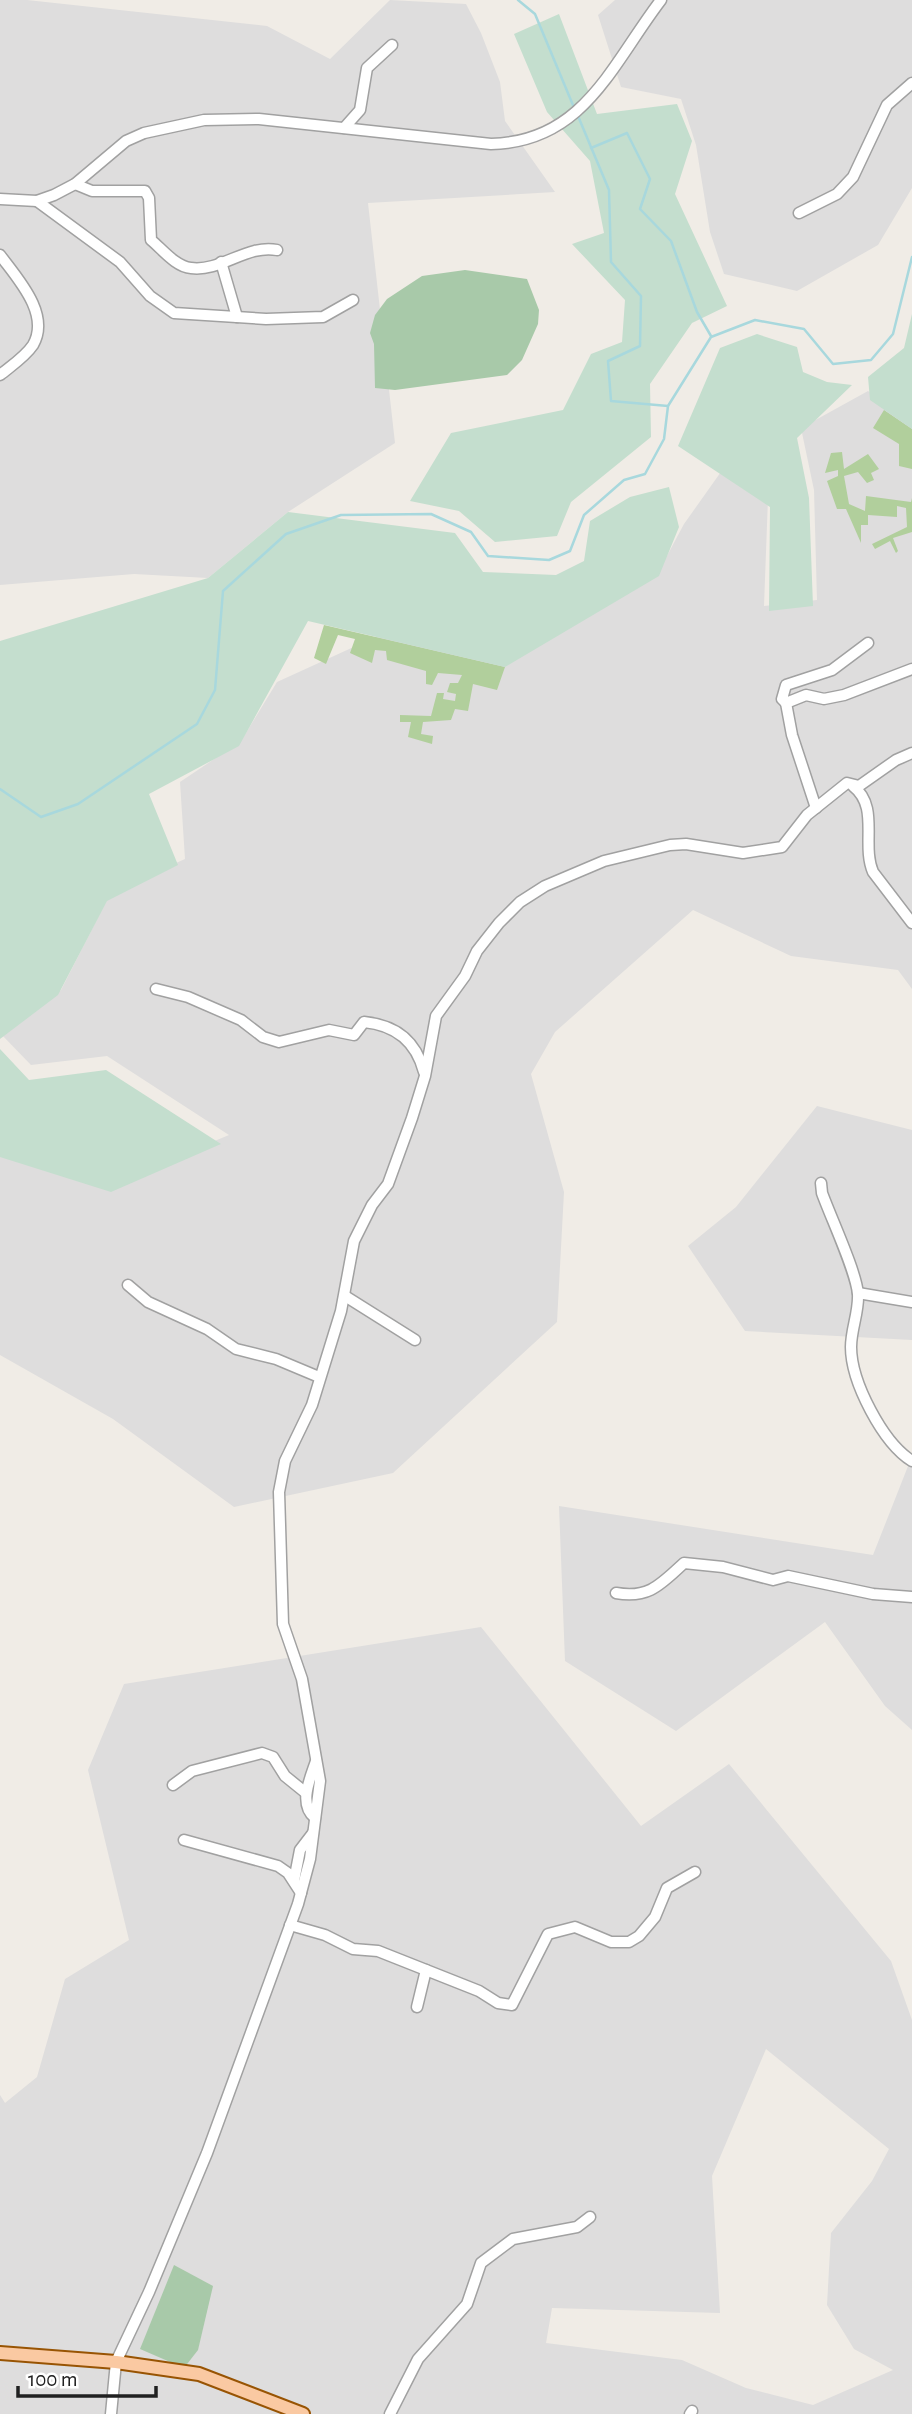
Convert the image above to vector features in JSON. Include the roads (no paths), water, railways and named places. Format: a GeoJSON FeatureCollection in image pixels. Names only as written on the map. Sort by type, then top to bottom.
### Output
{"type":"FeatureCollection","features":[{"type":"Feature","properties":{"kind":"main road"},"geometry":{"type":"LineString","coordinates":[[0,2353],[116,2362],[199,2374],[303,2414]]}},
{"type":"Feature","properties":{"kind":"street"},"geometry":{"type":"LineString","coordinates":[[0,199],[37,201],[75,184],[126,141],[144,133],[204,120],[259,119],[491,144],[516,144],[570,120],[592,98],[662,0]]}},
{"type":"Feature","properties":{"kind":"street"},"geometry":{"type":"LineString","coordinates":[[344,128],[360,110],[367,68],[392,45]]}},
{"type":"Feature","properties":{"kind":"street"},"geometry":{"type":"LineString","coordinates":[[799,213],[836,194],[853,177],[887,105],[912,83]]}},
{"type":"Feature","properties":{"kind":"street"},"geometry":{"type":"LineString","coordinates":[[75,184],[92,191],[145,191],[149,198],[151,240],[178,263],[190,268],[221,262],[254,251],[277,250]]}},
{"type":"Feature","properties":{"kind":"street"},"geometry":{"type":"LineString","coordinates":[[37,201],[120,262],[150,296],[167,310],[192,317],[323,317],[353,300]]}},
{"type":"Feature","properties":{"kind":"street"},"geometry":{"type":"LineString","coordinates":[[0,255],[25,289],[38,318],[34,343],[0,375]]}},
{"type":"Feature","properties":{"kind":"street"},"geometry":{"type":"LineString","coordinates":[[221,262],[237,317]]}},
{"type":"Feature","properties":{"kind":"street"},"geometry":{"type":"LineString","coordinates":[[816,808],[792,735],[786,703],[782,699],[786,685],[832,670],[868,643]]}},
{"type":"Feature","properties":{"kind":"street"},"geometry":{"type":"LineString","coordinates":[[786,703],[806,695],[824,699],[844,695],[912,669]]}},
{"type":"Feature","properties":{"kind":"street"},"geometry":{"type":"LineString","coordinates":[[846,783],[859,786],[896,760],[912,753]]}},
{"type":"Feature","properties":{"kind":"street"},"geometry":{"type":"LineString","coordinates":[[111,2414],[116,2362],[149,2292],[207,2153],[290,1925],[310,1859],[320,1781],[302,1679],[283,1624],[278,1517],[285,1461],[312,1405],[345,1296],[354,1241],[372,1205],[388,1184],[425,1076],[440,1009],[455,992],[488,935],[509,911],[530,894],[596,864],[657,847],[686,844],[743,853],[771,851],[788,844],[816,808],[846,783]]}},
{"type":"Feature","properties":{"kind":"street"},"geometry":{"type":"LineString","coordinates":[[846,783],[856,787],[866,799],[869,864],[912,923]]}},
{"type":"Feature","properties":{"kind":"street"},"geometry":{"type":"LineString","coordinates":[[156,989],[188,997],[241,1020],[263,1037],[279,1042],[329,1030],[354,1035],[364,1021],[378,1023],[412,1043],[418,1052],[425,1076]]}},
{"type":"Feature","properties":{"kind":"street"},"geometry":{"type":"LineString","coordinates":[[821,1183],[822,1193],[858,1293],[851,1345],[852,1363],[875,1419],[897,1452],[912,1461]]}},
{"type":"Feature","properties":{"kind":"street"},"geometry":{"type":"LineString","coordinates":[[128,1284],[148,1301],[207,1329],[236,1349],[275,1359],[319,1377]]}},
{"type":"Feature","properties":{"kind":"street"},"geometry":{"type":"LineString","coordinates":[[858,1293],[912,1302]]}},
{"type":"Feature","properties":{"kind":"street"},"geometry":{"type":"LineString","coordinates":[[345,1296],[415,1340]]}},
{"type":"Feature","properties":{"kind":"street"},"geometry":{"type":"LineString","coordinates":[[616,1593],[635,1597],[649,1592],[684,1563],[723,1567],[773,1580],[788,1576],[873,1594],[912,1597]]}},
{"type":"Feature","properties":{"kind":"street"},"geometry":{"type":"LineString","coordinates":[[173,1785],[192,1771],[262,1753],[272,1757],[285,1776],[306,1793]]}},
{"type":"Feature","properties":{"kind":"street"},"geometry":{"type":"LineString","coordinates":[[315,1818],[309,1813],[306,1793],[317,1758]]}},
{"type":"Feature","properties":{"kind":"street"},"geometry":{"type":"LineString","coordinates":[[294,1881],[300,1850],[313,1833]]}},
{"type":"Feature","properties":{"kind":"street"},"geometry":{"type":"LineString","coordinates":[[184,1840],[278,1866],[294,1881],[301,1893]]}},
{"type":"Feature","properties":{"kind":"street"},"geometry":{"type":"LineString","coordinates":[[290,1925],[353,1948],[378,1951],[479,1991],[498,2003],[512,2005],[548,1934],[575,1927],[611,1942],[629,1942],[639,1936],[655,1917],[667,1888],[695,1872]]}},
{"type":"Feature","properties":{"kind":"street"},"geometry":{"type":"LineString","coordinates":[[417,2007],[426,1970]]}},
{"type":"Feature","properties":{"kind":"street"},"geometry":{"type":"LineString","coordinates":[[390,2414],[418,2359],[467,2304],[481,2263],[513,2239],[577,2227],[590,2217]]}},
{"type":"Feature","properties":{"kind":"waterway"},"geometry":{"type":"LineString","coordinates":[[518,0],[535,14],[575,110]]}},
{"type":"Feature","properties":{"kind":"waterway"},"geometry":{"type":"LineString","coordinates":[[578,116],[609,190],[611,262],[641,296],[640,346],[608,361],[611,401],[668,406]]}},
{"type":"Feature","properties":{"kind":"waterway"},"geometry":{"type":"LineString","coordinates":[[591,148],[627,133],[650,179],[640,209],[671,241],[697,312],[711,336]]}},
{"type":"Feature","properties":{"kind":"waterway"},"geometry":{"type":"LineString","coordinates":[[0,789],[41,817],[78,804],[197,724],[215,690],[223,591],[286,534],[341,515],[431,514],[471,532],[488,556],[549,560],[570,551],[584,515],[624,480],[645,474],[664,439],[668,406],[711,337],[755,320],[804,329],[833,364],[871,360],[893,334],[912,257]]}}]}
